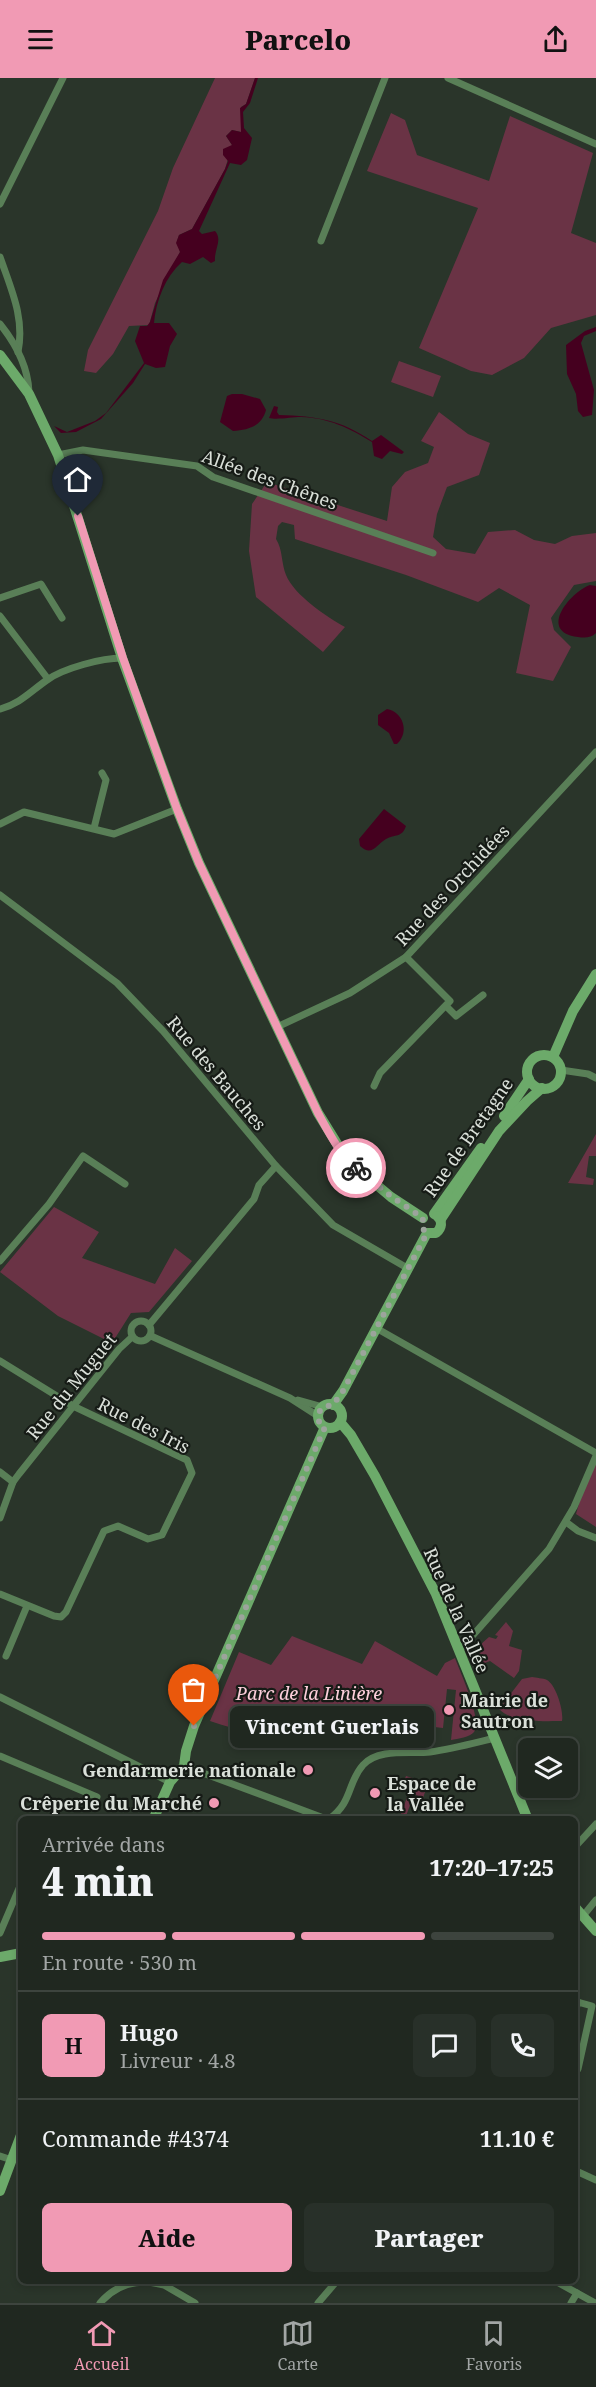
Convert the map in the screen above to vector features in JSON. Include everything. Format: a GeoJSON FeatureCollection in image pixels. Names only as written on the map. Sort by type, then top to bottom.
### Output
{"type":"FeatureCollection","features":[{"type":"Feature","properties":{"kind":"street"},"geometry":{"type":"LineString","coordinates":[[0,204],[63,78]]}},
{"type":"Feature","properties":{"kind":"street"},"geometry":{"type":"LineString","coordinates":[[321,241],[385,78]]}},
{"type":"Feature","properties":{"kind":"street"},"geometry":{"type":"LineString","coordinates":[[448,78],[596,144]]}},
{"type":"Feature","properties":{"kind":"street"},"geometry":{"type":"LineString","coordinates":[[0,257],[18,307],[21,335],[18,352]]}},
{"type":"Feature","properties":{"kind":"street"},"geometry":{"type":"LineString","coordinates":[[0,324],[18,352],[28,377],[29,394]]}},
{"type":"Feature","properties":{"kind":"street"},"geometry":{"type":"LineString","coordinates":[[0,355],[29,394],[58,455],[123,658],[177,809],[199,863],[318,1113],[347,1160],[392,1197],[423,1218]]}},
{"type":"Feature","properties":{"kind":"street","name":"Allée des Chênes"},"geometry":{"type":"LineString","coordinates":[[58,455],[84,450],[197,466],[213,477],[433,553]]}},
{"type":"Feature","properties":{"kind":"street"},"geometry":{"type":"LineString","coordinates":[[0,598],[41,584],[62,618]]}},
{"type":"Feature","properties":{"kind":"street"},"geometry":{"type":"LineString","coordinates":[[0,616],[48,679]]}},
{"type":"Feature","properties":{"kind":"street"},"geometry":{"type":"LineString","coordinates":[[0,709],[31,694],[48,679],[83,664],[123,658]]}},
{"type":"Feature","properties":{"kind":"street","name":"Rue des Orchidées"},"geometry":{"type":"LineString","coordinates":[[277,1027],[350,993],[406,957],[596,752]]}},
{"type":"Feature","properties":{"kind":"street"},"geometry":{"type":"LineString","coordinates":[[94,828],[106,780],[102,773]]}},
{"type":"Feature","properties":{"kind":"street"},"geometry":{"type":"LineString","coordinates":[[0,824],[24,812],[114,834],[177,809]]}},
{"type":"Feature","properties":{"kind":"street","name":"Rue des Bauches"},"geometry":{"type":"LineString","coordinates":[[0,895],[117,984],[163,1031],[276,1166],[333,1225],[409,1269]]}},
{"type":"Feature","properties":{"kind":"street"},"geometry":{"type":"LineString","coordinates":[[374,1086],[380,1073],[450,1001],[406,957]]}},
{"type":"Feature","properties":{"kind":"street"},"geometry":{"type":"LineString","coordinates":[[553,1057],[569,1018],[596,974]]}},
{"type":"Feature","properties":{"kind":"street"},"geometry":{"type":"LineString","coordinates":[[446,1006],[456,1017],[483,995]]}},
{"type":"Feature","properties":{"kind":"street"},"geometry":{"type":"LineString","coordinates":[[540,1056],[553,1057],[561,1071],[555,1085],[542,1088],[529,1079],[528,1069],[532,1061],[540,1056]]}},
{"type":"Feature","properties":{"kind":"street"},"geometry":{"type":"LineString","coordinates":[[561,1071],[588,1074],[596,1078]]}},
{"type":"Feature","properties":{"kind":"street","name":"Rue de Bretagne"},"geometry":{"type":"LineString","coordinates":[[437,1217],[515,1108],[529,1079]]}},
{"type":"Feature","properties":{"kind":"street","name":"Rue de Bretagne"},"geometry":{"type":"LineString","coordinates":[[515,1108],[542,1088]]}},
{"type":"Feature","properties":{"kind":"street"},"geometry":{"type":"LineString","coordinates":[[0,1261],[49,1204],[83,1156],[125,1184]]}},
{"type":"Feature","properties":{"kind":"street"},"geometry":{"type":"LineString","coordinates":[[151,1336],[149,1324],[254,1199],[259,1185],[276,1166]]}},
{"type":"Feature","properties":{"kind":"street"},"geometry":{"type":"LineString","coordinates":[[428,1214],[437,1217],[439,1231],[434,1234],[427,1233],[422,1228],[423,1218],[428,1214]]}},
{"type":"Feature","properties":{"kind":"street"},"geometry":{"type":"LineString","coordinates":[[151,1336],[290,1398],[325,1409],[340,1412],[340,1422],[334,1427],[325,1427],[319,1422],[325,1409],[343,1391],[427,1233]]}},
{"type":"Feature","properties":{"kind":"street"},"geometry":{"type":"LineString","coordinates":[[149,1324],[143,1321],[134,1324],[131,1330],[132,1337],[137,1341],[143,1341],[151,1336]]}},
{"type":"Feature","properties":{"kind":"street"},"geometry":{"type":"LineString","coordinates":[[376,1329],[596,1454],[566,1522],[549,1549],[459,1651]]}},
{"type":"Feature","properties":{"kind":"street","name":"Rue du Muguet"},"geometry":{"type":"LineString","coordinates":[[0,1518],[13,1482],[73,1406],[132,1337]]}},
{"type":"Feature","properties":{"kind":"street"},"geometry":{"type":"LineString","coordinates":[[0,1361],[73,1406]]}},
{"type":"Feature","properties":{"kind":"street","name":"Rue des Iris"},"geometry":{"type":"LineString","coordinates":[[0,1594],[61,1617],[66,1612],[104,1531],[118,1526],[148,1539],[162,1535],[192,1473],[187,1460],[73,1406]]}},
{"type":"Feature","properties":{"kind":"street","name":"Rue de la Vallée"},"geometry":{"type":"LineString","coordinates":[[340,1422],[351,1435],[428,1577],[526,1816]]}},
{"type":"Feature","properties":{"kind":"street"},"geometry":{"type":"LineString","coordinates":[[155,1816],[170,1782],[184,1766],[194,1726],[325,1427]]}},
{"type":"Feature","properties":{"kind":"street"},"geometry":{"type":"LineString","coordinates":[[0,1472],[13,1482]]}},
{"type":"Feature","properties":{"kind":"street"},"geometry":{"type":"LineString","coordinates":[[566,1522],[578,1531],[596,1538]]}},
{"type":"Feature","properties":{"kind":"street"},"geometry":{"type":"LineString","coordinates":[[6,1656],[27,1606]]}},
{"type":"Feature","properties":{"kind":"street"},"geometry":{"type":"LineString","coordinates":[[0,1697],[170,1782]]}},
{"type":"Feature","properties":{"kind":"street"},"geometry":{"type":"LineString","coordinates":[[332,1816],[346,1803],[358,1773],[369,1760],[399,1753],[430,1752],[495,1738]]}},
{"type":"Feature","properties":{"kind":"street"},"geometry":{"type":"LineString","coordinates":[[0,1756],[97,1797]]}},
{"type":"Feature","properties":{"kind":"street"},"geometry":{"type":"LineString","coordinates":[[184,1766],[321,1816]]}},
{"type":"Feature","properties":{"kind":"street"},"geometry":{"type":"LineString","coordinates":[[578,1844],[596,1824]]}},
{"type":"Feature","properties":{"kind":"street"},"geometry":{"type":"LineString","coordinates":[[0,1933],[18,1891]]}},
{"type":"Feature","properties":{"kind":"street"},"geometry":{"type":"LineString","coordinates":[[583,1916],[596,1900]]}},
{"type":"Feature","properties":{"kind":"street"},"geometry":{"type":"LineString","coordinates":[[578,1910],[596,1931]]}},
{"type":"Feature","properties":{"kind":"street"},"geometry":{"type":"LineString","coordinates":[[0,1957],[18,1954]]}},
{"type":"Feature","properties":{"kind":"street"},"geometry":{"type":"LineString","coordinates":[[578,2002],[592,2006],[578,2069]]}},
{"type":"Feature","properties":{"kind":"street"},"geometry":{"type":"LineString","coordinates":[[0,2191],[18,2143]]}},
{"type":"Feature","properties":{"kind":"street"},"geometry":{"type":"LineString","coordinates":[[0,2156],[12,2160]]}},
{"type":"Feature","properties":{"kind":"street"},"geometry":{"type":"LineString","coordinates":[[578,2172],[596,2180]]}},
{"type":"Feature","properties":{"kind":"street"},"geometry":{"type":"LineString","coordinates":[[100,2303],[128,2284]]}},
{"type":"Feature","properties":{"kind":"street"},"geometry":{"type":"LineString","coordinates":[[158,2284],[164,2285],[191,2302]]}},
{"type":"Feature","properties":{"kind":"street"},"geometry":{"type":"LineString","coordinates":[[318,2303],[334,2284]]}},
{"type":"Feature","properties":{"kind":"street"},"geometry":{"type":"LineString","coordinates":[[561,2284],[595,2303]]}},
{"type":"Feature","properties":{"kind":"street"},"geometry":{"type":"LineString","coordinates":[[571,2303],[577,2293]]}},
{"type":"Feature","properties":{"kind":"green space"},"geometry":{"type":"Polygon","coordinates":[[[215,78],[255,78],[246,104],[241,107],[241,132],[232,130],[226,136],[232,145],[225,169],[192,229],[179,235],[177,241],[180,252],[155,303],[149,325],[129,326],[113,354],[96,373],[84,371],[88,350],[158,211],[173,168],[215,78]]]}},
{"type":"Feature","properties":{"kind":"green space"},"geometry":{"type":"Polygon","coordinates":[[[391,113],[405,120],[417,155],[489,181],[510,116],[593,153],[571,233],[596,243],[596,315],[551,328],[524,358],[492,375],[471,371],[419,348],[478,208],[367,171],[391,113]]]}},
{"type":"Feature","properties":{"kind":"green space"},"geometry":{"type":"Polygon","coordinates":[[[399,361],[441,376],[433,397],[391,382],[399,361]]]}},
{"type":"Feature","properties":{"kind":"green space"},"geometry":{"type":"Polygon","coordinates":[[[439,412],[468,434],[490,443],[479,475],[447,487],[437,514],[433,537],[446,549],[475,554],[488,532],[515,530],[534,540],[555,544],[572,536],[596,533],[596,581],[574,585],[551,618],[554,630],[571,647],[553,681],[516,673],[530,605],[499,588],[478,602],[406,575],[295,539],[294,525],[282,522],[278,526],[276,539],[290,583],[303,598],[345,627],[323,652],[256,597],[249,551],[252,504],[267,482],[387,521],[392,487],[405,472],[428,463],[434,447],[421,441],[439,412]]]}},
{"type":"Feature","properties":{"kind":"green space"},"geometry":{"type":"Polygon","coordinates":[[[596,1134],[596,1156],[589,1156],[586,1177],[594,1179],[593,1185],[568,1183],[596,1134]]]}},
{"type":"Feature","properties":{"kind":"green space"},"geometry":{"type":"Polygon","coordinates":[[[54,1207],[99,1232],[82,1258],[155,1284],[175,1248],[192,1261],[149,1312],[131,1313],[112,1343],[58,1316],[0,1272],[54,1207]]]}},
{"type":"Feature","properties":{"kind":"green space"},"geometry":{"type":"Polygon","coordinates":[[[596,1463],[596,1527],[576,1514],[583,1490],[596,1463]]]}},
{"type":"Feature","properties":{"kind":"green space"},"geometry":{"type":"Polygon","coordinates":[[[506,1622],[513,1631],[509,1646],[522,1650],[519,1671],[514,1678],[490,1661],[477,1666],[476,1656],[480,1646],[489,1637],[496,1639],[498,1636],[495,1635],[506,1622]]]}},
{"type":"Feature","properties":{"kind":"green space","name":"Parc de la Linière"},"geometry":{"type":"Polygon","coordinates":[[[292,1636],[362,1664],[375,1641],[437,1676],[445,1663],[455,1658],[476,1718],[474,1732],[451,1740],[456,1690],[447,1689],[443,1728],[374,1720],[372,1745],[290,1739],[250,1732],[210,1721],[239,1652],[271,1665],[292,1636]]]}},
{"type":"Feature","properties":{"kind":"green space"},"geometry":{"type":"Polygon","coordinates":[[[532,1677],[547,1680],[553,1687],[561,1705],[562,1721],[520,1719],[505,1714],[499,1709],[522,1679],[532,1677]]]}},
{"type":"Feature","properties":{"kind":"green space"},"geometry":{"type":"Polygon","coordinates":[[[406,1776],[428,1783],[423,1798],[414,1794],[406,1816],[400,1816],[409,1792],[401,1789],[406,1776]]]}},
{"type":"Feature","properties":{"kind":"shaded area"},"geometry":{"type":"Polygon","coordinates":[[[255,78],[258,78],[250,103],[243,112],[244,128],[252,138],[247,160],[241,165],[230,163],[199,231],[202,234],[215,231],[217,234],[215,261],[211,263],[203,257],[190,264],[182,262],[166,282],[159,298],[154,323],[169,323],[177,334],[170,346],[165,367],[156,368],[145,364],[133,383],[101,419],[76,432],[61,433],[54,426],[67,432],[95,421],[106,413],[144,363],[135,341],[140,326],[147,326],[150,322],[163,280],[180,252],[176,243],[179,235],[192,229],[225,169],[228,161],[223,155],[223,149],[232,145],[226,136],[232,130],[241,132],[240,108],[246,104],[255,78]]]}},
{"type":"Feature","properties":{"kind":"shaded area"},"geometry":{"type":"Polygon","coordinates":[[[596,327],[596,331],[584,336],[581,343],[594,390],[592,415],[583,417],[578,411],[576,394],[567,374],[566,345],[585,331],[596,327]]]}},
{"type":"Feature","properties":{"kind":"shaded area"},"geometry":{"type":"Polygon","coordinates":[[[232,394],[260,399],[266,410],[262,419],[250,428],[233,431],[220,422],[227,396],[232,394]]]}},
{"type":"Feature","properties":{"kind":"shaded area"},"geometry":{"type":"Polygon","coordinates":[[[274,406],[278,407],[279,415],[305,417],[318,419],[301,417],[269,418],[274,406]]]}},
{"type":"Feature","properties":{"kind":"shaded area"},"geometry":{"type":"Polygon","coordinates":[[[321,419],[350,428],[372,441],[381,435],[404,452],[402,454],[390,451],[382,459],[374,456],[372,442],[355,432],[321,419]]]}},
{"type":"Feature","properties":{"kind":"shaded area"},"geometry":{"type":"Polygon","coordinates":[[[590,585],[596,586],[596,633],[585,637],[566,634],[560,628],[561,612],[574,596],[590,585]]]}},
{"type":"Feature","properties":{"kind":"shaded area"},"geometry":{"type":"Polygon","coordinates":[[[387,709],[397,714],[403,723],[403,734],[397,744],[394,744],[389,733],[378,725],[378,715],[387,709]]]}},
{"type":"Feature","properties":{"kind":"shaded area"},"geometry":{"type":"Polygon","coordinates":[[[384,809],[406,826],[404,830],[386,839],[374,849],[364,849],[360,846],[359,839],[384,809]]]}},
{"type":"Feature","properties":{"kind":"way so far"},"geometry":{"type":"LineString","coordinates":[[194,1726],[325,1427],[319,1422],[320,1409],[326,1405],[333,1405],[343,1391],[427,1233],[422,1228],[423,1218],[377,1186],[356,1168]]}},
{"type":"Feature","properties":{"kind":"place","name":"Mairie de Sautron"},"geometry":{"type":"Point","coordinates":[449,1710]}},
{"type":"Feature","properties":{"kind":"place","name":"Vincent Guerlais"},"geometry":{"type":"Point","coordinates":[194,1726]}},
{"type":"Feature","properties":{"kind":"place","name":"Gendarmerie nationale"},"geometry":{"type":"Point","coordinates":[308,1770]}},
{"type":"Feature","properties":{"kind":"place","name":"Espace de la Vallée"},"geometry":{"type":"Point","coordinates":[375,1793]}},
{"type":"Feature","properties":{"kind":"place","name":"Crêperie du Marché"},"geometry":{"type":"Point","coordinates":[214,1803]}},
{"type":"Feature","properties":{"kind":"route"},"geometry":{"type":"LineString","coordinates":[[78,516],[130,681],[199,863],[318,1113],[330,1136],[347,1160],[356,1168]]}}]}
